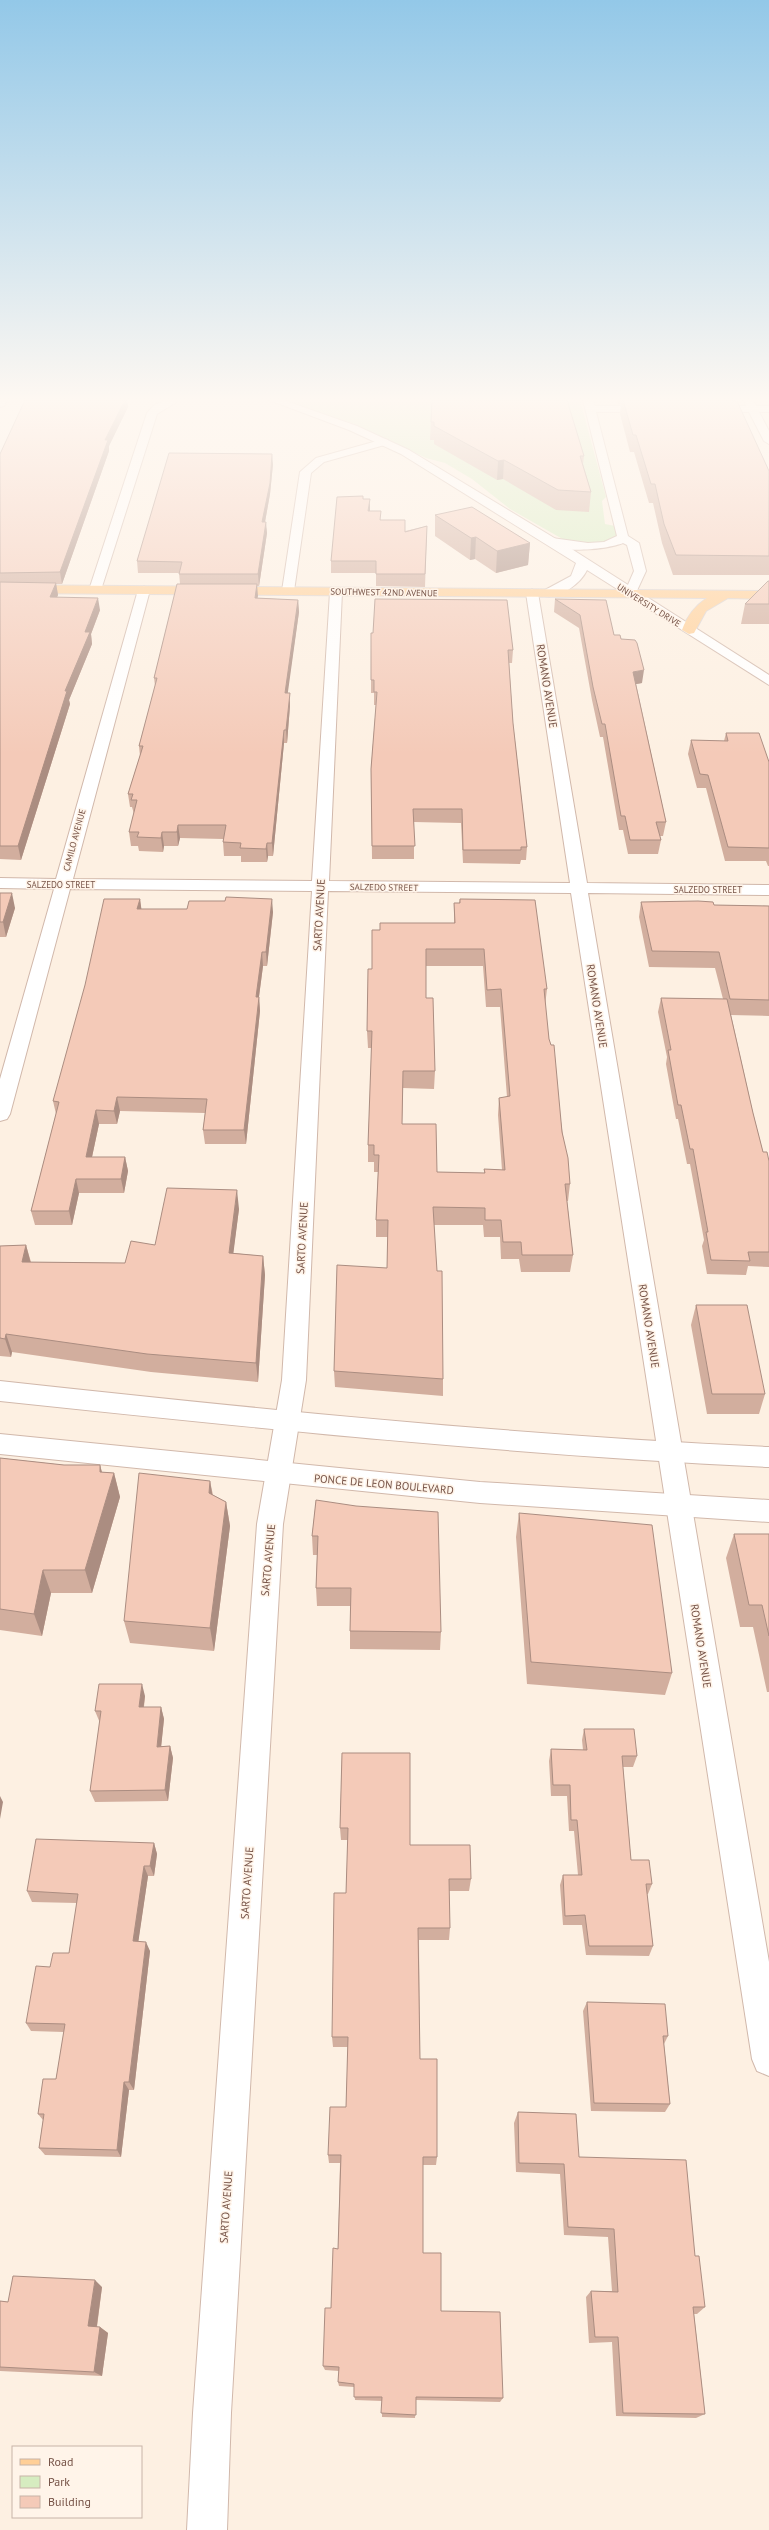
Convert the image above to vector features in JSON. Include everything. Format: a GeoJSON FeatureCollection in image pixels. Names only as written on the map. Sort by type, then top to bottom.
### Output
{"type":"FeatureCollection","features":[{"type":"Feature","properties":{"kind":"main road","name":"SOUTHWEST 42ND AVENUE"},"geometry":{"type":"LineString","coordinates":[[0,589],[769,595]]}},
{"type":"Feature","properties":{"kind":"main road"},"geometry":{"type":"LineString","coordinates":[[689,630],[692,617],[697,611],[711,601],[728,594]]}},
{"type":"Feature","properties":{"kind":"street"},"geometry":{"type":"LineString","coordinates":[[95,590],[118,518]]}},
{"type":"Feature","properties":{"kind":"street"},"geometry":{"type":"LineString","coordinates":[[288,591],[299,518]]}},
{"type":"Feature","properties":{"kind":"street","name":"UNIVERSITY DRIVE"},"geometry":{"type":"LineString","coordinates":[[512,518],[552,542],[630,594],[769,681]]}},
{"type":"Feature","properties":{"kind":"street"},"geometry":{"type":"LineString","coordinates":[[618,518],[623,538]]}},
{"type":"Feature","properties":{"kind":"street"},"geometry":{"type":"LineString","coordinates":[[552,542],[578,547],[600,547],[623,538],[633,543],[640,571],[630,594]]}},
{"type":"Feature","properties":{"kind":"street"},"geometry":{"type":"LineString","coordinates":[[549,593],[577,579],[582,570],[582,562]]}},
{"type":"Feature","properties":{"kind":"street","name":"CAMILO AVENUE"},"geometry":{"type":"LineString","coordinates":[[0,1114],[144,590]]}},
{"type":"Feature","properties":{"kind":"street","name":"SARTO AVENUE"},"geometry":{"type":"LineString","coordinates":[[207,2530],[212,2413],[270,1524],[295,1373],[336,592]]}},
{"type":"Feature","properties":{"kind":"street","name":"ROMANO AVENUE"},"geometry":{"type":"LineString","coordinates":[[532,593],[769,2059]]}},
{"type":"Feature","properties":{"kind":"street","name":"SALZEDO STREET"},"geometry":{"type":"LineString","coordinates":[[0,883],[769,890]]}},
{"type":"Feature","properties":{"kind":"street"},"geometry":{"type":"LineString","coordinates":[[0,1391],[288,1422],[670,1452],[769,1457]]}},
{"type":"Feature","properties":{"kind":"street","name":"PONCE DE LEON BOULEVARD"},"geometry":{"type":"LineString","coordinates":[[0,1444],[279,1474],[679,1508],[769,1511]]}},
{"type":"Feature","properties":{"kind":"green space"},"geometry":{"type":"Polygon","coordinates":[[[526,518],[604,518],[605,524],[615,526],[618,534],[615,539],[598,545],[566,541],[526,518]]]}},
{"type":"Feature","properties":{"kind":"building"},"geometry":{"type":"Polygon","coordinates":[[[0,518],[80,518],[60,572],[0,573],[0,518]]]}},
{"type":"Feature","properties":{"kind":"building"},"geometry":{"type":"Polygon","coordinates":[[[150,518],[263,518],[262,522],[266,522],[258,574],[179,574],[182,562],[137,561],[150,518]]]}},
{"type":"Feature","properties":{"kind":"building"},"geometry":{"type":"Polygon","coordinates":[[[335,518],[380,518],[380,520],[405,520],[405,532],[427,526],[425,574],[376,574],[376,561],[331,561],[335,518]]]}},
{"type":"Feature","properties":{"kind":"building"},"geometry":{"type":"Polygon","coordinates":[[[440,518],[490,518],[530,543],[497,551],[476,537],[471,538],[440,518]]]}},
{"type":"Feature","properties":{"kind":"building"},"geometry":{"type":"Polygon","coordinates":[[[663,518],[769,518],[769,556],[676,555],[663,518]]]}},
{"type":"Feature","properties":{"kind":"building"},"geometry":{"type":"Polygon","coordinates":[[[768,581],[769,604],[745,604],[768,581]]]}},
{"type":"Feature","properties":{"kind":"building"},"geometry":{"type":"Polygon","coordinates":[[[0,582],[56,583],[50,597],[98,598],[85,632],[90,632],[65,691],[67,691],[18,846],[0,846],[0,582]]]}},
{"type":"Feature","properties":{"kind":"building"},"geometry":{"type":"Polygon","coordinates":[[[177,584],[257,584],[255,598],[298,600],[285,693],[290,693],[286,730],[284,730],[272,843],[267,843],[266,849],[240,848],[241,843],[223,842],[226,825],[178,825],[177,832],[162,832],[161,838],[137,837],[139,832],[129,832],[137,800],[131,800],[133,794],[128,794],[143,746],[139,746],[157,678],[154,678],[177,584]]]}},
{"type":"Feature","properties":{"kind":"building"},"geometry":{"type":"Polygon","coordinates":[[[375,599],[507,600],[513,650],[508,650],[513,723],[527,847],[521,847],[521,850],[463,850],[462,809],[413,809],[415,846],[372,846],[371,769],[377,692],[374,692],[374,680],[371,680],[371,633],[373,633],[375,599]]]}},
{"type":"Feature","properties":{"kind":"building"},"geometry":{"type":"Polygon","coordinates":[[[555,599],[606,600],[614,635],[620,635],[621,639],[635,640],[637,643],[644,670],[633,672],[666,822],[656,822],[661,840],[630,840],[625,816],[621,816],[605,724],[602,724],[593,687],[580,615],[555,599]]]}},
{"type":"Feature","properties":{"kind":"building"},"geometry":{"type":"Polygon","coordinates":[[[726,733],[759,733],[769,762],[769,848],[728,847],[708,775],[700,774],[691,740],[728,741],[726,733]]]}},
{"type":"Feature","properties":{"kind":"building"},"geometry":{"type":"Polygon","coordinates":[[[0,893],[12,893],[3,922],[0,922],[0,893]]]}},
{"type":"Feature","properties":{"kind":"building"},"geometry":{"type":"Polygon","coordinates":[[[226,897],[272,899],[266,952],[262,952],[256,997],[259,997],[244,1130],[203,1130],[207,1099],[117,1097],[114,1111],[96,1110],[86,1157],[125,1157],[121,1179],[76,1179],[69,1211],[31,1211],[59,1102],[53,1101],[85,985],[104,899],[140,899],[137,909],[187,909],[189,901],[225,901],[226,897]]]}},
{"type":"Feature","properties":{"kind":"building"},"geometry":{"type":"Polygon","coordinates":[[[460,899],[535,900],[547,989],[544,989],[549,1039],[551,1045],[554,1045],[562,1132],[568,1158],[570,1184],[565,1184],[573,1255],[522,1255],[521,1242],[503,1242],[501,1220],[485,1220],[485,1208],[433,1207],[437,1271],[442,1271],[443,1379],[334,1371],[337,1265],[387,1268],[388,1220],[376,1220],[379,1155],[374,1155],[374,1145],[368,1145],[372,1031],[367,1031],[368,969],[372,969],[372,930],[380,930],[380,923],[455,923],[454,903],[460,903],[460,899]],[[426,949],[426,998],[433,998],[435,1071],[403,1071],[402,1124],[436,1124],[437,1172],[485,1173],[484,1169],[505,1170],[499,1098],[510,1096],[501,989],[487,990],[484,949],[426,949]]]}},
{"type":"Feature","properties":{"kind":"building"},"geometry":{"type":"Polygon","coordinates":[[[641,902],[713,902],[714,905],[769,906],[769,1000],[730,999],[719,952],[652,951],[641,902]]]}},
{"type":"Feature","properties":{"kind":"building"},"geometry":{"type":"Polygon","coordinates":[[[661,998],[727,999],[763,1152],[767,1152],[769,1161],[769,1252],[748,1252],[750,1261],[711,1260],[706,1232],[708,1232],[693,1149],[690,1149],[681,1105],[678,1105],[668,1050],[671,1050],[661,998]]]}},
{"type":"Feature","properties":{"kind":"building"},"geometry":{"type":"Polygon","coordinates":[[[167,1188],[237,1190],[229,1253],[263,1256],[256,1363],[147,1354],[6,1334],[5,1339],[0,1338],[0,1246],[26,1245],[22,1262],[125,1263],[131,1241],[155,1245],[167,1188]]]}},
{"type":"Feature","properties":{"kind":"building"},"geometry":{"type":"Polygon","coordinates":[[[696,1305],[747,1305],[765,1394],[712,1394],[696,1305]]]}},
{"type":"Feature","properties":{"kind":"building"},"geometry":{"type":"Polygon","coordinates":[[[0,1458],[64,1465],[100,1465],[100,1472],[114,1473],[85,1570],[43,1570],[34,1614],[0,1609],[0,1458]]]}},
{"type":"Feature","properties":{"kind":"building"},"geometry":{"type":"Polygon","coordinates":[[[139,1473],[210,1481],[209,1493],[226,1502],[210,1628],[124,1621],[139,1473]]]}},
{"type":"Feature","properties":{"kind":"building"},"geometry":{"type":"Polygon","coordinates":[[[316,1500],[356,1506],[438,1512],[441,1632],[350,1631],[351,1588],[316,1588],[318,1536],[312,1536],[316,1500]]]}},
{"type":"Feature","properties":{"kind":"building"},"geometry":{"type":"Polygon","coordinates":[[[519,1513],[652,1525],[672,1673],[531,1662],[519,1513]]]}},
{"type":"Feature","properties":{"kind":"building"},"geometry":{"type":"Polygon","coordinates":[[[734,1534],[769,1534],[769,1636],[762,1605],[749,1605],[734,1534]]]}},
{"type":"Feature","properties":{"kind":"building"},"geometry":{"type":"Polygon","coordinates":[[[99,1684],[142,1684],[139,1707],[161,1707],[157,1747],[170,1746],[165,1790],[90,1791],[101,1711],[95,1711],[99,1684]]]}},
{"type":"Feature","properties":{"kind":"building"},"geometry":{"type":"Polygon","coordinates":[[[584,1729],[634,1729],[637,1756],[622,1756],[631,1860],[649,1860],[652,1884],[646,1884],[653,1946],[589,1946],[585,1915],[565,1916],[563,1875],[582,1875],[577,1820],[571,1820],[570,1785],[553,1785],[551,1749],[587,1750],[584,1729]]]}},
{"type":"Feature","properties":{"kind":"building"},"geometry":{"type":"Polygon","coordinates":[[[342,1753],[410,1753],[410,1845],[470,1845],[471,1879],[449,1879],[450,1928],[418,1928],[420,2059],[437,2059],[437,2157],[423,2157],[423,2253],[441,2253],[441,2311],[500,2312],[503,2398],[416,2397],[416,2415],[381,2413],[382,2397],[354,2397],[354,2384],[338,2382],[339,2367],[323,2366],[325,2308],[331,2308],[333,2248],[338,2249],[341,2155],[328,2155],[330,2107],[346,2107],[348,2037],[332,2037],[334,1893],[346,1893],[348,1828],[340,1828],[342,1753]]]}},
{"type":"Feature","properties":{"kind":"building"},"geometry":{"type":"Polygon","coordinates":[[[36,1839],[154,1843],[150,1866],[144,1866],[133,1941],[146,1942],[129,2082],[124,2082],[117,2150],[39,2148],[44,2114],[38,2114],[43,2079],[56,2079],[65,2024],[26,2023],[36,1966],[50,1967],[53,1953],[69,1953],[78,1894],[27,1891],[36,1839]]]}},
{"type":"Feature","properties":{"kind":"building"},"geometry":{"type":"Polygon","coordinates":[[[587,2002],[665,2004],[668,2036],[663,2036],[670,2104],[594,2103],[587,2002]]]}},
{"type":"Feature","properties":{"kind":"building"},"geometry":{"type":"Polygon","coordinates":[[[518,2112],[576,2114],[579,2157],[686,2160],[695,2256],[699,2256],[705,2307],[693,2307],[705,2414],[623,2413],[618,2337],[595,2337],[591,2291],[618,2292],[614,2229],[568,2227],[564,2164],[519,2163],[518,2112]]]}},
{"type":"Feature","properties":{"kind":"building"},"geometry":{"type":"Polygon","coordinates":[[[13,2276],[95,2280],[88,2326],[100,2327],[94,2372],[0,2367],[0,2301],[8,2302],[13,2276]]]}}]}
